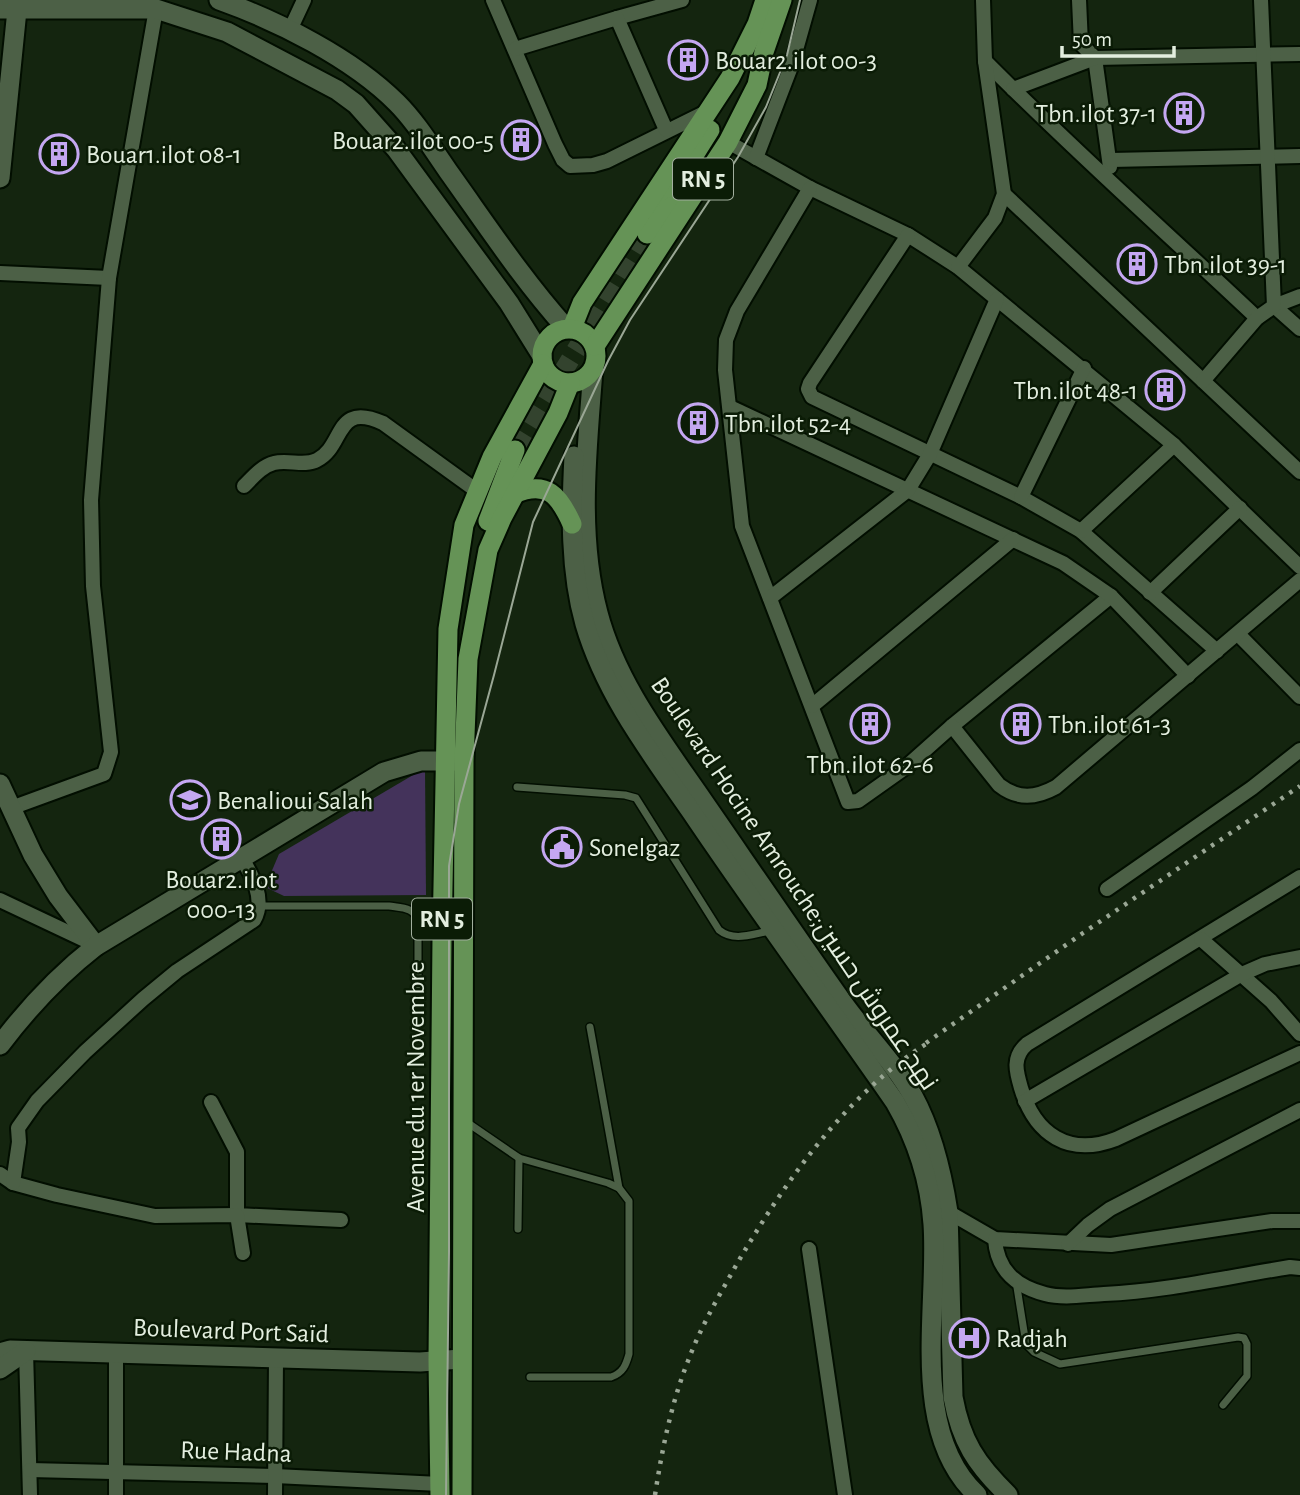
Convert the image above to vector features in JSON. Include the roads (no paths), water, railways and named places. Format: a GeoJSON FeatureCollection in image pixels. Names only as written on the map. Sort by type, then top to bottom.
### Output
{"type":"FeatureCollection","features":[{"type":"Feature","properties":{"kind":"main road"},"geometry":{"type":"LineString","coordinates":[[219,0],[290,30],[370,80],[399,105],[506,253],[569,328]]}},
{"type":"Feature","properties":{"kind":"main road","name":"RN 5"},"geometry":{"type":"LineString","coordinates":[[765,0],[755,50],[741,99],[672,206],[647,234],[736,85],[744,66],[755,50],[782,0]]}},
{"type":"Feature","properties":{"kind":"main road"},"geometry":{"type":"LineString","coordinates":[[0,178],[11,6],[156,9],[227,32],[307,73],[356,104],[396,149],[509,303],[551,376],[563,383],[581,378],[596,362],[595,346],[586,334],[569,328],[558,330],[546,341],[542,360]]}},
{"type":"Feature","properties":{"kind":"main road","name":"RN 5"},"geometry":{"type":"LineString","coordinates":[[569,328],[582,303],[730,78],[755,50]]}},
{"type":"Feature","properties":{"kind":"main road","name":"RN 5"},"geometry":{"type":"LineString","coordinates":[[595,346],[728,142],[757,85],[755,50]]}},
{"type":"Feature","properties":{"kind":"main road","name":"Avenue du 1er Novembre"},"geometry":{"type":"LineString","coordinates":[[462,1495],[464,1121],[455,760],[448,629],[464,525],[492,457],[542,360]]}},
{"type":"Feature","properties":{"kind":"main road","name":"Avenue du 1er Novembre"},"geometry":{"type":"LineString","coordinates":[[440,1489],[439,1360],[455,760],[468,659],[488,550],[558,413],[581,378]]}},
{"type":"Feature","properties":{"kind":"main road","name":"Boulevard Hocine Amrouche;نهج عمروش حسين"},"geometry":{"type":"LineString","coordinates":[[581,378],[572,524],[581,606],[586,626],[607,681],[627,717],[895,1102],[914,1138],[928,1189],[933,1220],[935,1258],[931,1378],[938,1421],[949,1455],[971,1494]]}},
{"type":"Feature","properties":{"kind":"main road","name":"Boulevard Hocine Amrouche;نهج عمروش حسين"},"geometry":{"type":"LineString","coordinates":[[581,378],[587,543],[598,616],[620,671],[653,729],[844,1004],[912,1095],[933,1147],[948,1212],[953,1397],[958,1421],[968,1448],[989,1476],[1008,1495]]}},
{"type":"Feature","properties":{"kind":"main road","name":"RN 5"},"geometry":{"type":"LineString","coordinates":[[454,587],[476,522],[515,450],[471,573],[468,598],[468,659]]}},
{"type":"Feature","properties":{"kind":"main road"},"geometry":{"type":"LineString","coordinates":[[514,495],[536,487],[547,491],[563,504],[572,524]]}},
{"type":"Feature","properties":{"kind":"main road"},"geometry":{"type":"LineString","coordinates":[[0,1045],[16,1023],[70,966],[96,946],[384,772],[421,761],[455,760]]}},
{"type":"Feature","properties":{"kind":"main road"},"geometry":{"type":"LineString","coordinates":[[0,784],[33,855],[58,895],[96,946]]}},
{"type":"Feature","properties":{"kind":"main road","name":"Boulevard Port Saïd"},"geometry":{"type":"LineString","coordinates":[[0,1353],[10,1350],[420,1362],[461,1359]]}},
{"type":"Feature","properties":{"kind":"main road"},"geometry":{"type":"LineString","coordinates":[[0,1369],[26,1351]]}},
{"type":"Feature","properties":{"kind":"street"},"geometry":{"type":"LineString","coordinates":[[290,30],[304,0]]}},
{"type":"Feature","properties":{"kind":"street"},"geometry":{"type":"LineString","coordinates":[[493,0],[555,145],[563,160],[570,166],[581,167],[607,161],[709,110]]}},
{"type":"Feature","properties":{"kind":"street"},"geometry":{"type":"LineString","coordinates":[[515,49],[682,0]]}},
{"type":"Feature","properties":{"kind":"street"},"geometry":{"type":"LineString","coordinates":[[756,158],[792,64],[810,0]]}},
{"type":"Feature","properties":{"kind":"street"},"geometry":{"type":"LineString","coordinates":[[958,267],[995,218],[1004,194],[985,61],[982,0]]}},
{"type":"Feature","properties":{"kind":"street"},"geometry":{"type":"LineString","coordinates":[[1079,0],[1082,44],[1095,58],[1111,160],[1110,179]]}},
{"type":"Feature","properties":{"kind":"street"},"geometry":{"type":"LineString","coordinates":[[1261,0],[1274,306],[1300,329]]}},
{"type":"Feature","properties":{"kind":"street"},"geometry":{"type":"LineString","coordinates":[[11,808],[104,774],[111,752],[93,586],[91,500],[109,278],[156,9]]}},
{"type":"Feature","properties":{"kind":"street"},"geometry":{"type":"LineString","coordinates":[[617,18],[666,130]]}},
{"type":"Feature","properties":{"kind":"street"},"geometry":{"type":"LineString","coordinates":[[1013,89],[1095,58],[1300,54]]}},
{"type":"Feature","properties":{"kind":"street"},"geometry":{"type":"LineString","coordinates":[[985,61],[1059,136],[1110,179],[1257,318]]}},
{"type":"Feature","properties":{"kind":"street"},"geometry":{"type":"LineString","coordinates":[[728,142],[810,188],[908,235],[958,267],[1174,444],[1300,567]]}},
{"type":"Feature","properties":{"kind":"street"},"geometry":{"type":"LineString","coordinates":[[1111,160],[1267,159],[1300,156]]}},
{"type":"Feature","properties":{"kind":"street"},"geometry":{"type":"LineString","coordinates":[[810,188],[737,311],[724,351],[743,526],[842,790],[850,803],[858,801],[906,767],[951,726],[1111,596]]}},
{"type":"Feature","properties":{"kind":"street"},"geometry":{"type":"LineString","coordinates":[[1004,194],[1300,472]]}},
{"type":"Feature","properties":{"kind":"street"},"geometry":{"type":"LineString","coordinates":[[908,235],[822,363],[808,389],[812,397],[1021,497],[1080,531],[1217,652]]}},
{"type":"Feature","properties":{"kind":"street"},"geometry":{"type":"LineString","coordinates":[[0,273],[109,278]]}},
{"type":"Feature","properties":{"kind":"street"},"geometry":{"type":"LineString","coordinates":[[1203,381],[1257,318],[1274,306],[1300,296]]}},
{"type":"Feature","properties":{"kind":"street"},"geometry":{"type":"LineString","coordinates":[[770,598],[908,490],[930,454],[997,299]]}},
{"type":"Feature","properties":{"kind":"street"},"geometry":{"type":"LineString","coordinates":[[1021,497],[1084,368]]}},
{"type":"Feature","properties":{"kind":"street"},"geometry":{"type":"LineString","coordinates":[[730,407],[1063,563],[1111,596],[1188,676]]}},
{"type":"Feature","properties":{"kind":"street"},"geometry":{"type":"LineString","coordinates":[[244,486],[262,469],[274,463],[312,462],[320,459],[341,428],[350,420],[362,417],[383,423],[477,491]]}},
{"type":"Feature","properties":{"kind":"street"},"geometry":{"type":"LineString","coordinates":[[1080,531],[1174,444]]}},
{"type":"Feature","properties":{"kind":"street"},"geometry":{"type":"LineString","coordinates":[[1150,593],[1240,508]]}},
{"type":"Feature","properties":{"kind":"street"},"geometry":{"type":"LineString","coordinates":[[811,706],[1013,539]]}},
{"type":"Feature","properties":{"kind":"street"},"geometry":{"type":"LineString","coordinates":[[951,726],[1008,793],[1035,796],[1056,787],[1300,580]]}},
{"type":"Feature","properties":{"kind":"street"},"geometry":{"type":"LineString","coordinates":[[1238,634],[1300,697]]}},
{"type":"Feature","properties":{"kind":"street"},"geometry":{"type":"LineString","coordinates":[[1107,889],[1252,788],[1300,750]]}},
{"type":"Feature","properties":{"kind":"street"},"geometry":{"type":"LineString","coordinates":[[13,1182],[19,1142],[18,1128],[37,1101],[143,999],[177,971],[254,920],[259,906],[251,874],[241,857]]}},
{"type":"Feature","properties":{"kind":"street"},"geometry":{"type":"LineString","coordinates":[[1300,877],[1021,1049],[1017,1056],[1016,1072],[1025,1101],[1039,1125],[1062,1141],[1089,1146],[1103,1144],[1300,1053]]}},
{"type":"Feature","properties":{"kind":"street"},"geometry":{"type":"LineString","coordinates":[[0,900],[96,946]]}},
{"type":"Feature","properties":{"kind":"street"},"geometry":{"type":"LineString","coordinates":[[1201,939],[1271,1001],[1300,1034]]}},
{"type":"Feature","properties":{"kind":"street"},"geometry":{"type":"LineString","coordinates":[[1025,1101],[1242,975],[1265,964],[1300,957]]}},
{"type":"Feature","properties":{"kind":"street"},"geometry":{"type":"LineString","coordinates":[[211,1102],[237,1153],[237,1215],[243,1253]]}},
{"type":"Feature","properties":{"kind":"street"},"geometry":{"type":"LineString","coordinates":[[1068,1244],[1088,1225],[1111,1209],[1300,1110]]}},
{"type":"Feature","properties":{"kind":"street"},"geometry":{"type":"LineString","coordinates":[[0,1174],[13,1182],[57,1195],[155,1216],[237,1215],[341,1220]]}},
{"type":"Feature","properties":{"kind":"street"},"geometry":{"type":"LineString","coordinates":[[928,1189],[937,1203],[948,1212],[995,1239],[1111,1245],[1272,1221],[1300,1221]]}},
{"type":"Feature","properties":{"kind":"street"},"geometry":{"type":"LineString","coordinates":[[995,1239],[998,1261],[1004,1271],[1031,1289],[1064,1297],[1173,1288],[1281,1268],[1300,1268]]}},
{"type":"Feature","properties":{"kind":"street"},"geometry":{"type":"LineString","coordinates":[[810,1250],[845,1495]]}},
{"type":"Feature","properties":{"kind":"street"},"geometry":{"type":"LineString","coordinates":[[26,1351],[30,1495]]}},
{"type":"Feature","properties":{"kind":"street"},"geometry":{"type":"LineString","coordinates":[[116,1353],[116,1495]]}},
{"type":"Feature","properties":{"kind":"street"},"geometry":{"type":"LineString","coordinates":[[275,1495],[276,1358]]}},
{"type":"Feature","properties":{"kind":"street","name":"Rue Hadna"},"geometry":{"type":"LineString","coordinates":[[30,1469],[275,1476],[440,1489]]}},
{"type":"Feature","properties":{"kind":"street"},"geometry":{"type":"LineString","coordinates":[[971,1494],[989,1476]]}},
{"type":"Feature","properties":{"kind":"lane"},"geometry":{"type":"LineString","coordinates":[[517,787],[636,798],[719,930],[727,936],[738,937],[774,930]]}},
{"type":"Feature","properties":{"kind":"lane"},"geometry":{"type":"LineString","coordinates":[[259,906],[389,906],[410,909],[417,916],[418,922],[418,992]]}},
{"type":"Feature","properties":{"kind":"lane"},"geometry":{"type":"LineString","coordinates":[[530,1377],[611,1377],[624,1369],[629,1354],[629,1201],[619,1188],[590,1027]]}},
{"type":"Feature","properties":{"kind":"lane"},"geometry":{"type":"LineString","coordinates":[[464,1121],[519,1158],[619,1188]]}},
{"type":"Feature","properties":{"kind":"lane"},"geometry":{"type":"LineString","coordinates":[[518,1229],[519,1158]]}},
{"type":"Feature","properties":{"kind":"lane"},"geometry":{"type":"LineString","coordinates":[[1016,1281],[1026,1344],[1034,1352],[1060,1364],[1244,1338],[1247,1344],[1247,1376],[1223,1405]]}},
{"type":"Feature","properties":{"kind":"tunnel"},"geometry":{"type":"LineString","coordinates":[[515,450],[647,234]]}},
{"type":"Feature","properties":{"kind":"tram line"},"geometry":{"type":"LineString","coordinates":[[446,1495],[449,866],[459,804],[533,522],[630,320],[738,157],[766,107],[787,55],[800,0]]}},
{"type":"Feature","properties":{"kind":"railway"},"geometry":{"type":"LineString","coordinates":[[926,1043],[1300,786]]}},
{"type":"Feature","properties":{"kind":"railway"},"geometry":{"type":"LineString","coordinates":[[655,1495],[668,1427],[682,1377],[705,1323],[738,1262],[798,1170],[844,1113],[897,1064],[926,1044]]}},
{"type":"Feature","properties":{"kind":"place","name":"Bouar2.ilot 00-3"},"geometry":{"type":"Point","coordinates":[688,60]}},
{"type":"Feature","properties":{"kind":"place","name":"Tbn.ilot 37-1"},"geometry":{"type":"Point","coordinates":[1184,113]}},
{"type":"Feature","properties":{"kind":"place","name":"Bouar2.ilot 00-5"},"geometry":{"type":"Point","coordinates":[521,140]}},
{"type":"Feature","properties":{"kind":"place","name":"Bouar1.ilot 08-1"},"geometry":{"type":"Point","coordinates":[59,154]}},
{"type":"Feature","properties":{"kind":"place","name":"Tbn.ilot 39-1"},"geometry":{"type":"Point","coordinates":[1137,264]}},
{"type":"Feature","properties":{"kind":"place","name":"Tbn.ilot 48-1"},"geometry":{"type":"Point","coordinates":[1165,390]}},
{"type":"Feature","properties":{"kind":"place","name":"Tbn.ilot 52-4"},"geometry":{"type":"Point","coordinates":[698,423]}},
{"type":"Feature","properties":{"kind":"place","name":"Tbn.ilot 62-6"},"geometry":{"type":"Point","coordinates":[870,724]}},
{"type":"Feature","properties":{"kind":"place","name":"Tbn.ilot 61-3"},"geometry":{"type":"Point","coordinates":[1021,724]}},
{"type":"Feature","properties":{"kind":"place","name":"Benalioui Salah"},"geometry":{"type":"Point","coordinates":[190,800]}},
{"type":"Feature","properties":{"kind":"place","name":"Bouar2.ilot 000-13"},"geometry":{"type":"Point","coordinates":[221,839]}},
{"type":"Feature","properties":{"kind":"place","name":"Sonelgaz"},"geometry":{"type":"Point","coordinates":[562,847]}},
{"type":"Feature","properties":{"kind":"place","name":"Radjah"},"geometry":{"type":"Point","coordinates":[969,1338]}}]}
